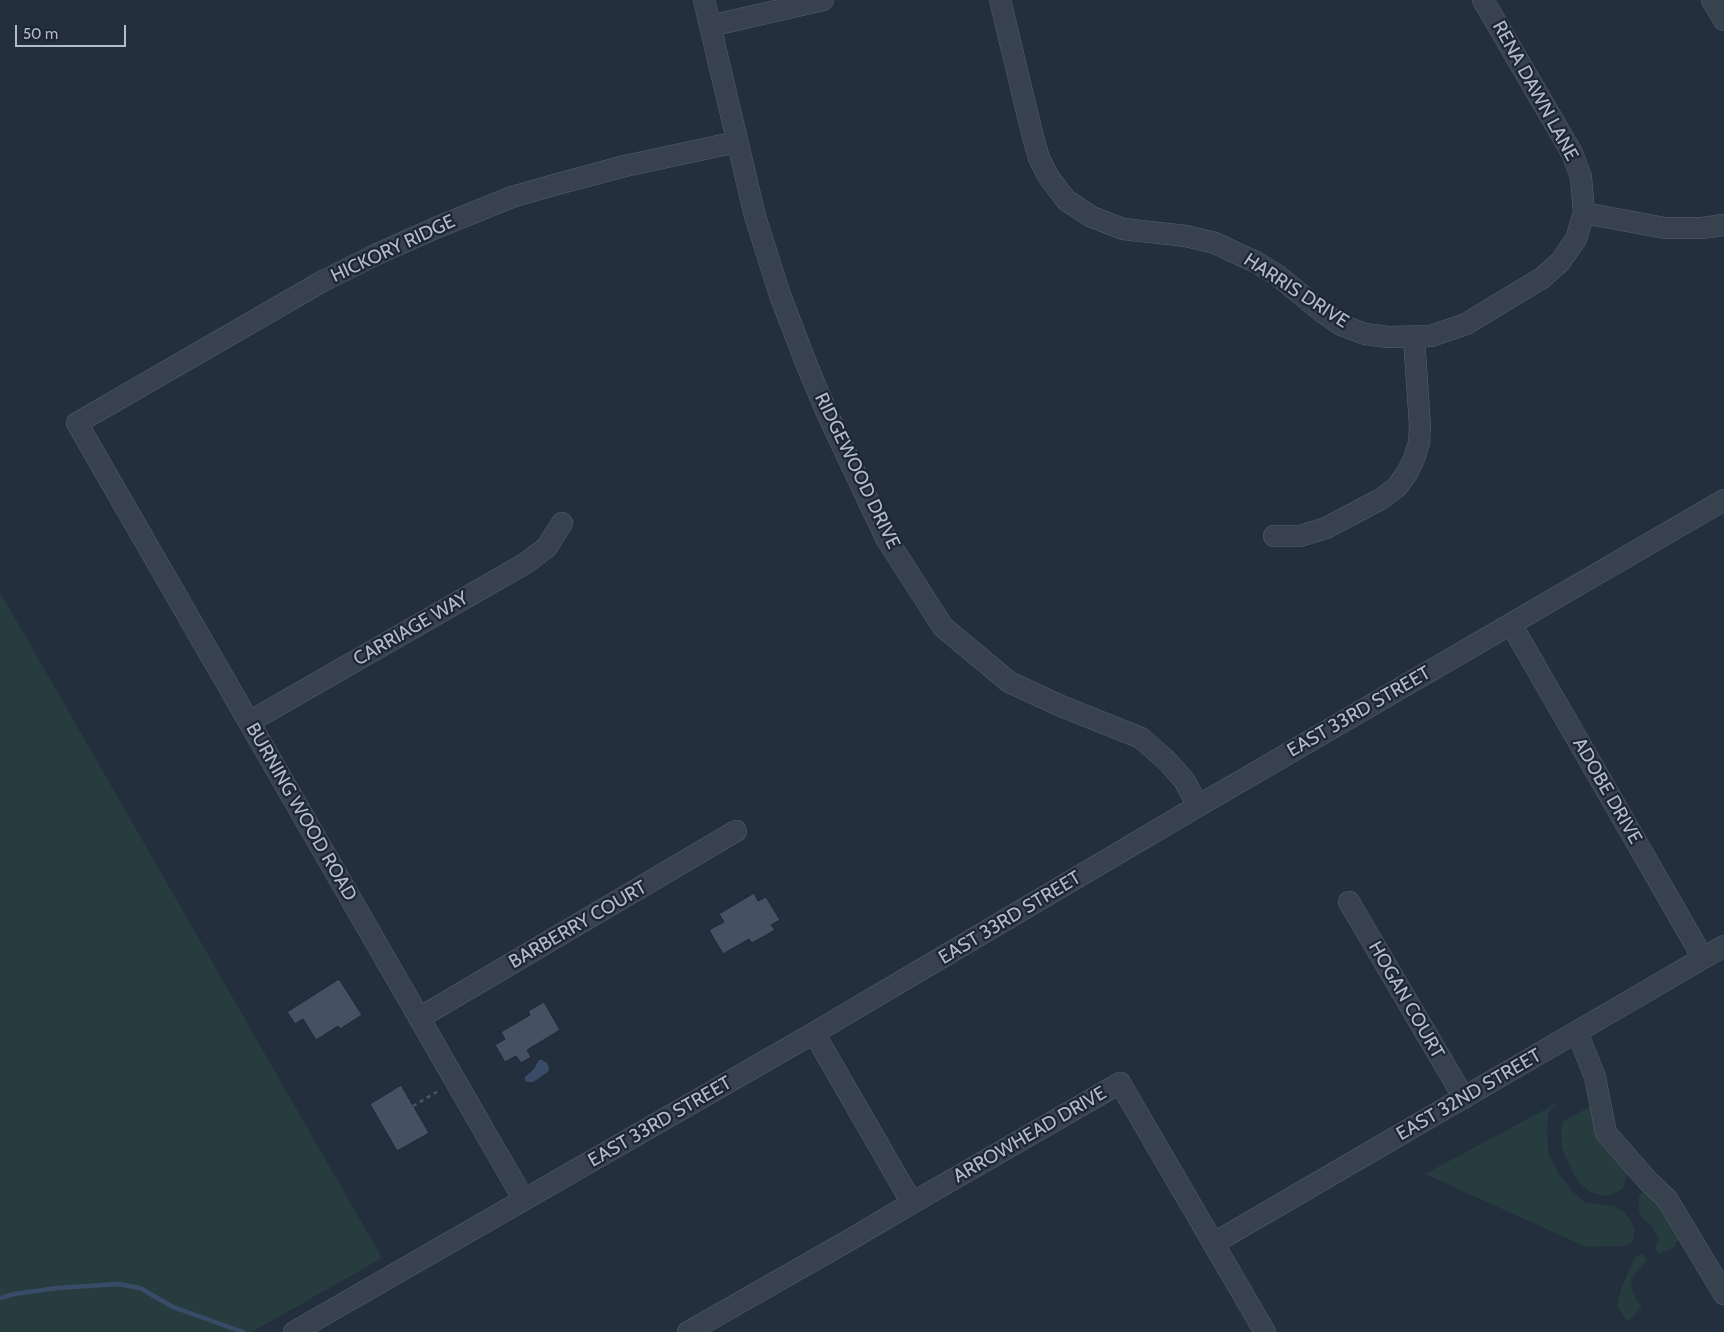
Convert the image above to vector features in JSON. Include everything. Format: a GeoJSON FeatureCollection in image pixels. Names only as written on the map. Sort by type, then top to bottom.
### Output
{"type":"FeatureCollection","features":[{"type":"Feature","properties":{"kind":"street","name":"RIDGEWOOD DRIVE"},"geometry":{"type":"LineString","coordinates":[[704,0],[755,216],[780,295],[808,368],[886,538],[943,627],[1009,682],[1061,706],[1141,738],[1166,760],[1184,780],[1198,806]]}},
{"type":"Feature","properties":{"kind":"street"},"geometry":{"type":"LineString","coordinates":[[710,26],[823,0]]}},
{"type":"Feature","properties":{"kind":"street","name":"HARRIS DRIVE"},"geometry":{"type":"LineString","coordinates":[[1000,0],[1039,158],[1048,176],[1066,200],[1092,217],[1123,229],[1186,236],[1214,243],[1256,262],[1277,275],[1341,325],[1365,334],[1414,338],[1431,336],[1466,324],[1542,278],[1560,262],[1576,239],[1584,213]]}},
{"type":"Feature","properties":{"kind":"street","name":"RENA DAWN LANE"},"geometry":{"type":"LineString","coordinates":[[1483,0],[1572,153],[1581,177],[1584,213]]}},
{"type":"Feature","properties":{"kind":"street"},"geometry":{"type":"LineString","coordinates":[[1712,0],[1724,20]]}},
{"type":"Feature","properties":{"kind":"street","name":"HICKORY RIDGE"},"geometry":{"type":"LineString","coordinates":[[77,423],[323,281],[438,227],[512,198],[580,178],[624,166],[736,142]]}},
{"type":"Feature","properties":{"kind":"street"},"geometry":{"type":"LineString","coordinates":[[1584,213],[1665,228],[1702,228],[1724,225]]}},
{"type":"Feature","properties":{"kind":"street"},"geometry":{"type":"LineString","coordinates":[[1274,536],[1300,536],[1326,528],[1381,499],[1397,487],[1407,473],[1419,443],[1420,426],[1414,338]]}},
{"type":"Feature","properties":{"kind":"street","name":"BURNING WOOD ROAD"},"geometry":{"type":"LineString","coordinates":[[77,423],[524,1200]]}},
{"type":"Feature","properties":{"kind":"street","name":"EAST 33RD STREET"},"geometry":{"type":"LineString","coordinates":[[294,1332],[814,1033],[1198,806],[1724,500]]}},
{"type":"Feature","properties":{"kind":"street","name":"CARRIAGE WAY"},"geometry":{"type":"LineString","coordinates":[[249,722],[526,563],[547,547],[562,523]]}},
{"type":"Feature","properties":{"kind":"street","name":"ADOBE DRIVE"},"geometry":{"type":"LineString","coordinates":[[1511,624],[1703,958]]}},
{"type":"Feature","properties":{"kind":"street","name":"BARBERRY COURT"},"geometry":{"type":"LineString","coordinates":[[419,1018],[736,832]]}},
{"type":"Feature","properties":{"kind":"street","name":"HOGAN COURT"},"geometry":{"type":"LineString","coordinates":[[1349,902],[1464,1098]]}},
{"type":"Feature","properties":{"kind":"street","name":"EAST 32ND STREET"},"geometry":{"type":"LineString","coordinates":[[1214,1243],[1724,946]]}},
{"type":"Feature","properties":{"kind":"street"},"geometry":{"type":"LineString","coordinates":[[1577,1032],[1595,1077],[1606,1132],[1648,1181],[1667,1199],[1724,1294]]}},
{"type":"Feature","properties":{"kind":"street"},"geometry":{"type":"LineString","coordinates":[[688,1332],[912,1203],[814,1033]]}},
{"type":"Feature","properties":{"kind":"street","name":"ARROWHEAD DRIVE"},"geometry":{"type":"LineString","coordinates":[[912,1203],[1120,1083],[1264,1332]]}},
{"type":"Feature","properties":{"kind":"path"},"geometry":{"type":"LineString","coordinates":[[413,1106],[441,1090],[454,1079]]}},
{"type":"Feature","properties":{"kind":"green space"},"geometry":{"type":"Polygon","coordinates":[[[0,592],[382,1258],[252,1332],[0,1332],[0,592]]]}},
{"type":"Feature","properties":{"kind":"green space"},"geometry":{"type":"Polygon","coordinates":[[[1557,1103],[1548,1114],[1547,1132],[1549,1155],[1558,1173],[1572,1191],[1586,1203],[1615,1206],[1625,1213],[1635,1231],[1633,1242],[1624,1246],[1586,1247],[1425,1174],[1557,1103]]]}},
{"type":"Feature","properties":{"kind":"green space"},"geometry":{"type":"Polygon","coordinates":[[[1589,1107],[1601,1109],[1631,1163],[1623,1188],[1605,1196],[1592,1193],[1576,1179],[1562,1148],[1562,1122],[1589,1107]]]}},
{"type":"Feature","properties":{"kind":"green space"},"geometry":{"type":"Polygon","coordinates":[[[1645,1189],[1659,1201],[1680,1238],[1672,1249],[1658,1254],[1655,1245],[1659,1239],[1651,1225],[1644,1220],[1639,1212],[1639,1196],[1645,1189]]]}},
{"type":"Feature","properties":{"kind":"green space"},"geometry":{"type":"Polygon","coordinates":[[[1643,1254],[1647,1260],[1631,1279],[1632,1289],[1642,1307],[1628,1322],[1617,1306],[1621,1289],[1635,1256],[1643,1254]]]}},
{"type":"Feature","properties":{"kind":"water"},"geometry":{"type":"Polygon","coordinates":[[[539,1060],[547,1063],[548,1072],[533,1082],[527,1082],[525,1077],[534,1069],[539,1060]]]}},
{"type":"Feature","properties":{"kind":"building"},"geometry":{"type":"Polygon","coordinates":[[[754,893],[758,901],[766,897],[780,920],[771,925],[775,930],[752,943],[749,939],[723,954],[709,930],[724,922],[719,914],[754,893]]]}},
{"type":"Feature","properties":{"kind":"building"},"geometry":{"type":"Polygon","coordinates":[[[339,979],[362,1015],[340,1029],[338,1026],[316,1040],[303,1019],[295,1024],[287,1012],[339,979]]]}},
{"type":"Feature","properties":{"kind":"building"},"geometry":{"type":"Polygon","coordinates":[[[544,1002],[560,1030],[527,1050],[531,1057],[521,1063],[516,1056],[505,1062],[495,1045],[505,1039],[501,1032],[530,1015],[528,1011],[544,1002]]]}},
{"type":"Feature","properties":{"kind":"building"},"geometry":{"type":"Polygon","coordinates":[[[401,1085],[429,1133],[397,1151],[370,1104],[401,1085]]]}},
{"type":"Feature","properties":{"kind":"waterway"},"geometry":{"type":"LineString","coordinates":[[0,1298],[14,1294],[57,1288],[118,1284],[140,1288],[173,1307],[243,1332]]}}]}
